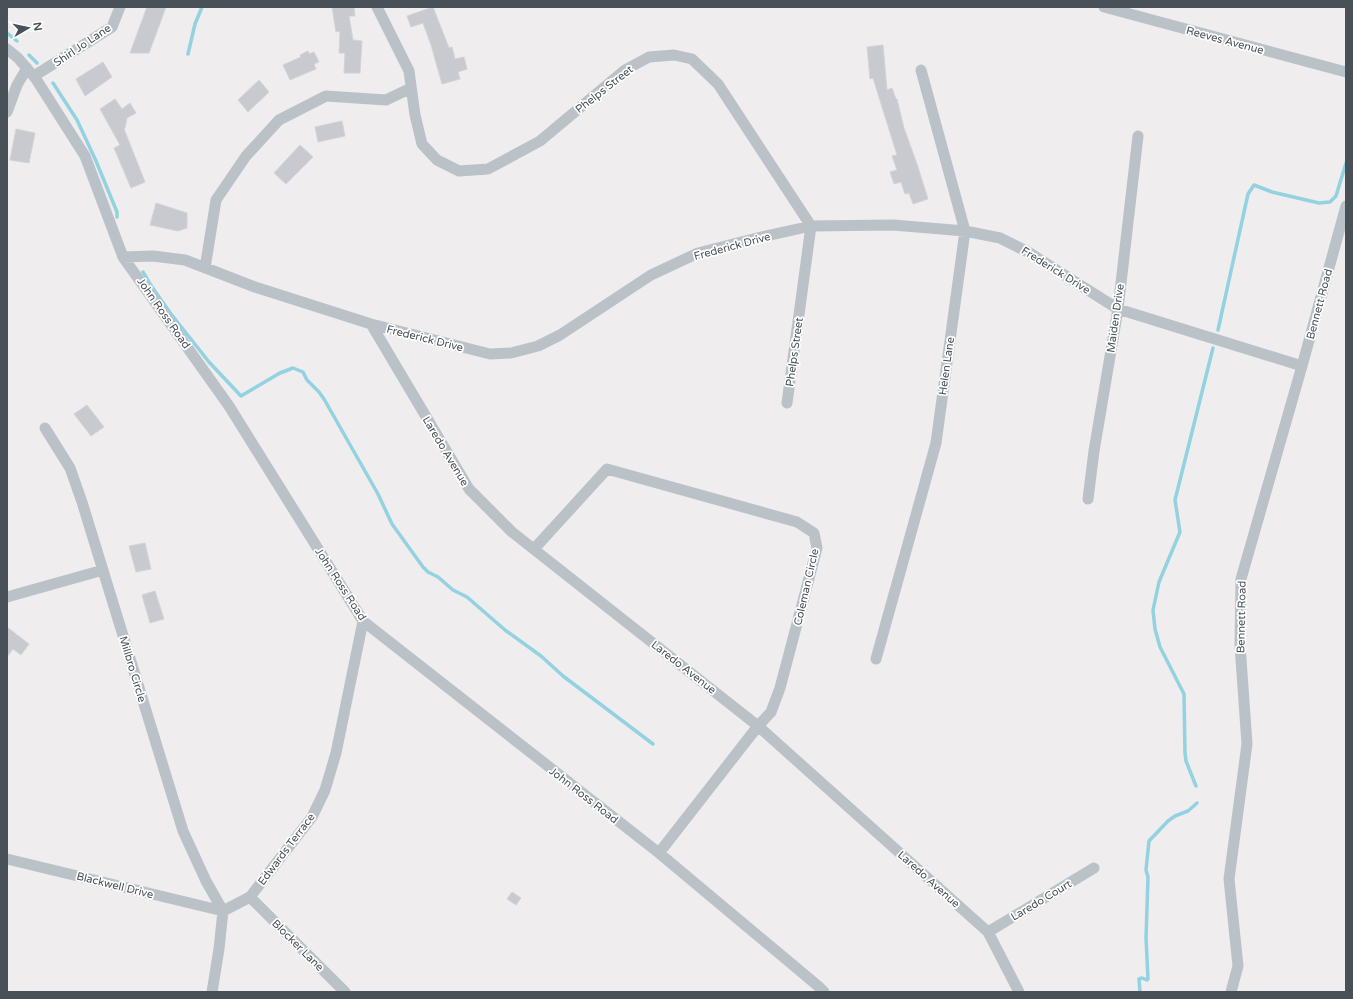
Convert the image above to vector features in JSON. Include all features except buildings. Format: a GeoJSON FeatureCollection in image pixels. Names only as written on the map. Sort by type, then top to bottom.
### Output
{"type":"FeatureCollection","features":[{"type":"Feature","properties":{"kind":"street","name":"Shirl Jo Lane"},"geometry":{"type":"LineString","coordinates":[[31,72],[112,27],[120,7]]}},
{"type":"Feature","properties":{"kind":"street","name":"Phelps Street"},"geometry":{"type":"LineString","coordinates":[[376,7],[409,71],[415,115],[422,144],[437,160],[459,171],[488,169],[540,141],[625,70],[649,57],[674,55],[692,59],[718,84],[811,226],[787,403]]}},
{"type":"Feature","properties":{"kind":"street","name":"Reeves Avenue"},"geometry":{"type":"LineString","coordinates":[[1104,7],[1346,72]]}},
{"type":"Feature","properties":{"kind":"street","name":"John Ross Road"},"geometry":{"type":"LineString","coordinates":[[7,49],[31,72],[85,156],[123,256],[229,406],[363,621],[659,853],[824,992]]}},
{"type":"Feature","properties":{"kind":"street","name":"Helen Lane"},"geometry":{"type":"LineString","coordinates":[[876,659],[936,443],[965,231],[921,70]]}},
{"type":"Feature","properties":{"kind":"street"},"geometry":{"type":"LineString","coordinates":[[7,112],[17,85],[31,72]]}},
{"type":"Feature","properties":{"kind":"street"},"geometry":{"type":"LineString","coordinates":[[205,268],[216,200],[246,156],[279,120],[326,96],[386,100],[411,88]]}},
{"type":"Feature","properties":{"kind":"street","name":"Maiden Drive"},"geometry":{"type":"LineString","coordinates":[[1088,499],[1094,451],[1118,309],[1138,136]]}},
{"type":"Feature","properties":{"kind":"street","name":"Bennett Road"},"geometry":{"type":"LineString","coordinates":[[1231,992],[1238,966],[1229,879],[1247,744],[1240,645],[1241,579],[1346,206]]}},
{"type":"Feature","properties":{"kind":"street","name":"Frederick Drive"},"geometry":{"type":"LineString","coordinates":[[123,256],[153,256],[185,260],[255,287],[371,324],[490,354],[511,353],[538,346],[560,335],[651,275],[698,253],[811,226],[893,225],[965,231],[1000,238],[1028,252],[1118,309],[1302,366]]}},
{"type":"Feature","properties":{"kind":"street","name":"Laredo Avenue"},"geometry":{"type":"LineString","coordinates":[[371,324],[469,489],[512,532],[758,726],[988,932],[1019,992]]}},
{"type":"Feature","properties":{"kind":"street","name":"Millbro Circle"},"geometry":{"type":"LineString","coordinates":[[45,428],[70,468],[183,831],[206,881],[223,911]]}},
{"type":"Feature","properties":{"kind":"street","name":"Coleman Circle"},"geometry":{"type":"LineString","coordinates":[[534,549],[607,469],[797,522],[814,533],[817,548],[780,688],[771,712],[758,726],[659,853]]}},
{"type":"Feature","properties":{"kind":"street"},"geometry":{"type":"LineString","coordinates":[[7,597],[103,570]]}},
{"type":"Feature","properties":{"kind":"street","name":"Edwards Terrace"},"geometry":{"type":"LineString","coordinates":[[223,911],[250,897],[312,817],[324,790],[336,753],[363,621]]}},
{"type":"Feature","properties":{"kind":"street","name":"Blackwell Drive"},"geometry":{"type":"LineString","coordinates":[[7,859],[223,911]]}},
{"type":"Feature","properties":{"kind":"street","name":"Laredo Court"},"geometry":{"type":"LineString","coordinates":[[988,932],[1094,868]]}},
{"type":"Feature","properties":{"kind":"street","name":"Blocker Lane"},"geometry":{"type":"LineString","coordinates":[[250,897],[345,992]]}},
{"type":"Feature","properties":{"kind":"street"},"geometry":{"type":"LineString","coordinates":[[212,992],[223,911]]}},
{"type":"Feature","properties":{"kind":"waterway"},"geometry":{"type":"LineString","coordinates":[[188,54],[195,24],[202,7]]}},
{"type":"Feature","properties":{"kind":"waterway"},"geometry":{"type":"LineString","coordinates":[[7,33],[17,41]]}},
{"type":"Feature","properties":{"kind":"waterway"},"geometry":{"type":"LineString","coordinates":[[29,55],[37,63]]}},
{"type":"Feature","properties":{"kind":"waterway"},"geometry":{"type":"LineString","coordinates":[[53,83],[77,120],[96,161],[117,212],[117,217]]}},
{"type":"Feature","properties":{"kind":"waterway"},"geometry":{"type":"LineString","coordinates":[[1218,330],[1248,194],[1254,185],[1272,192],[1319,203],[1330,202],[1336,196],[1346,163]]}},
{"type":"Feature","properties":{"kind":"waterway"},"geometry":{"type":"LineString","coordinates":[[143,272],[171,314],[209,362],[241,396],[280,373],[293,368],[303,372],[307,380],[324,399],[378,494],[392,524],[423,567],[453,590],[467,597],[505,630],[541,656],[563,676],[653,744]]}},
{"type":"Feature","properties":{"kind":"waterway"},"geometry":{"type":"LineString","coordinates":[[1196,786],[1186,761],[1184,694],[1160,647],[1155,629],[1153,610],[1159,582],[1180,532],[1175,500],[1213,348]]}},
{"type":"Feature","properties":{"kind":"waterway"},"geometry":{"type":"LineString","coordinates":[[1140,992],[1139,979],[1148,979],[1146,938],[1148,877],[1146,870],[1149,841],[1168,821],[1175,816],[1188,811],[1197,803]]}}]}
